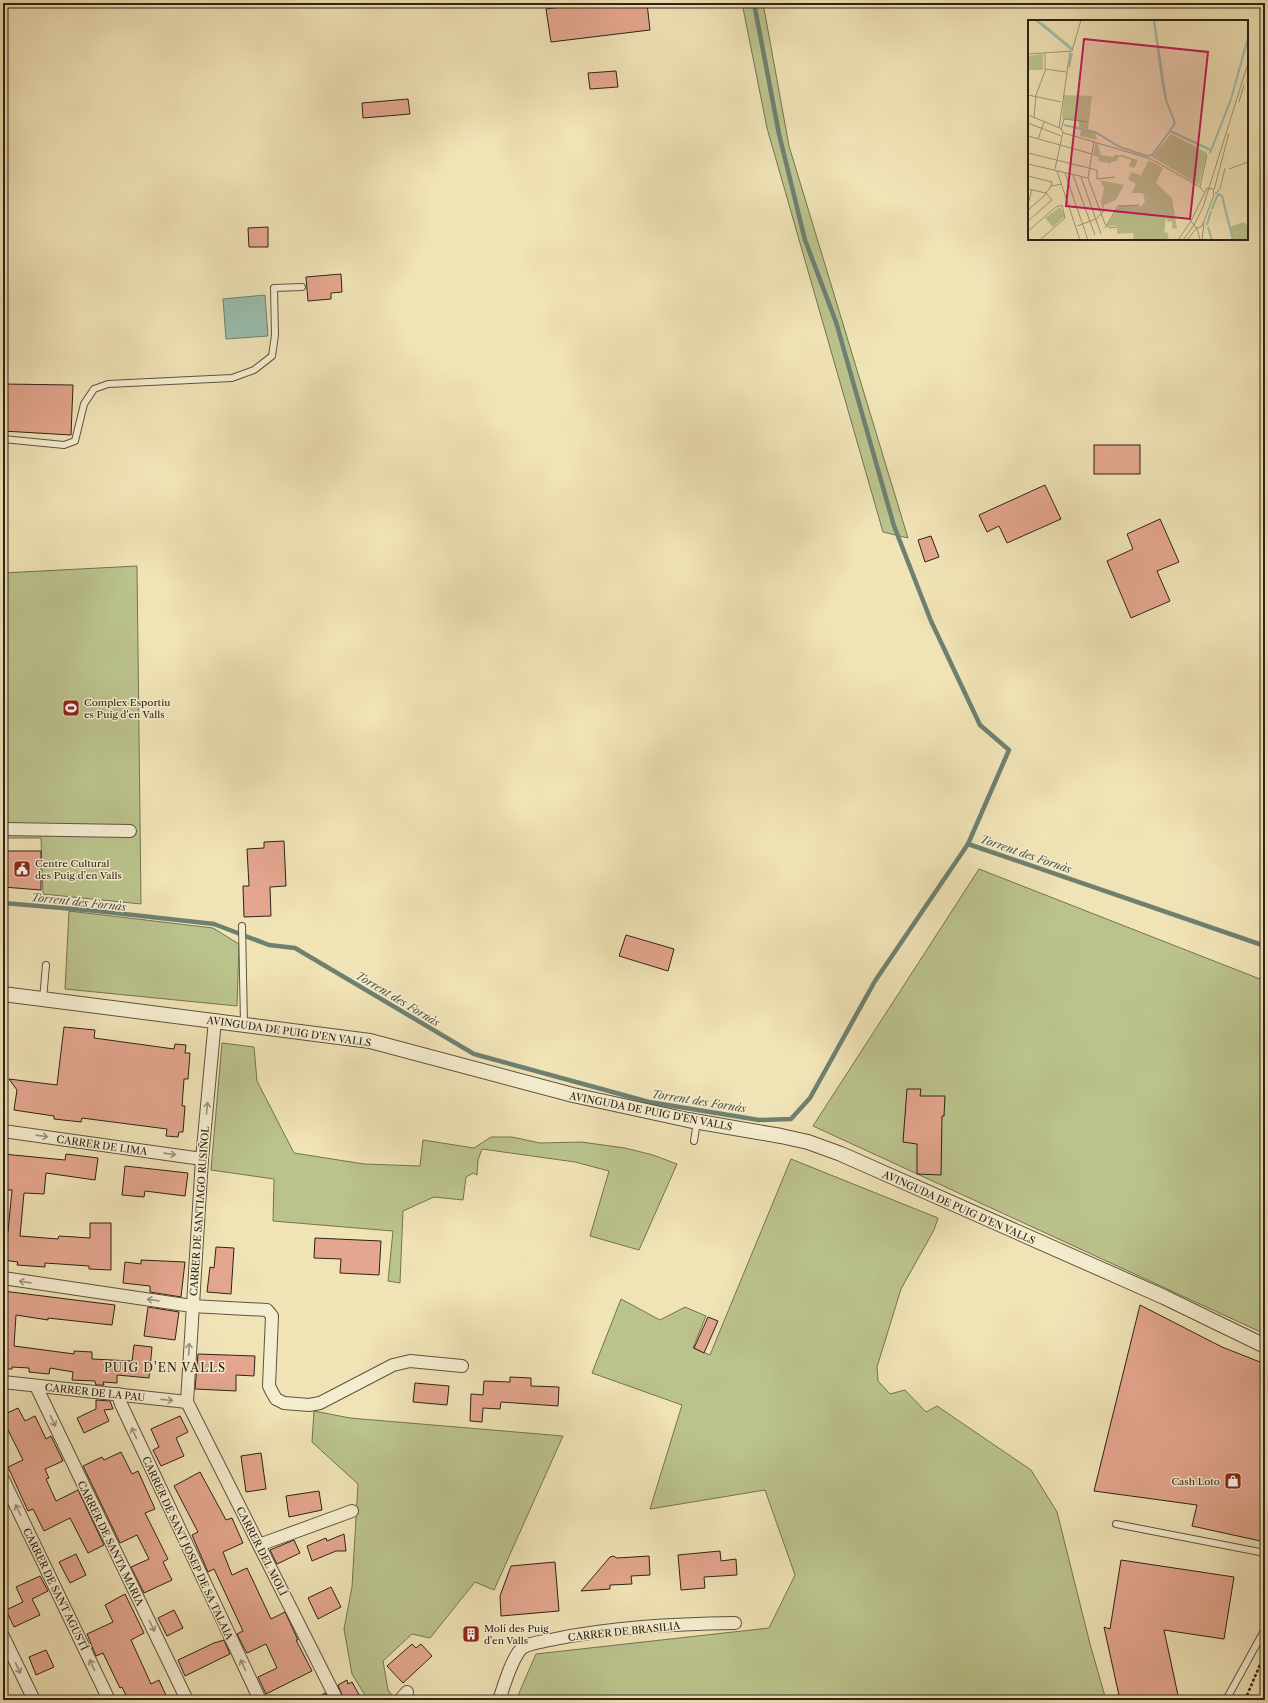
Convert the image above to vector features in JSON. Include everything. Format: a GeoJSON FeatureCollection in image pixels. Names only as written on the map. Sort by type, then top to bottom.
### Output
{"type":"FeatureCollection","features":[{"type":"Feature","properties":{"kind":"street"},"geometry":{"type":"LineString","coordinates":[[3,829],[130,831]]}},
{"type":"Feature","properties":{"kind":"street","name":"AVINGUDA DE PUIG D'EN VALLS"},"geometry":{"type":"LineString","coordinates":[[3,994],[370,1041],[573,1095],[696,1121],[788,1137],[808,1142],[841,1154],[1164,1297],[1265,1346]]}},
{"type":"Feature","properties":{"kind":"street","name":"CARRER DE SANTIAGO RUSIÑOL"},"geometry":{"type":"LineString","coordinates":[[187,1402],[202,1159],[215,1020]]}},
{"type":"Feature","properties":{"kind":"street","name":"CARRER DE LIMA"},"geometry":{"type":"LineString","coordinates":[[3,1131],[202,1159]]}},
{"type":"Feature","properties":{"kind":"street"},"geometry":{"type":"LineString","coordinates":[[3,1278],[192,1306],[267,1310],[272,1316],[269,1386],[276,1398],[284,1403],[309,1405],[320,1403],[393,1365],[410,1361],[462,1366]]}},
{"type":"Feature","properties":{"kind":"street","name":"CARRER DE LA PAU"},"geometry":{"type":"LineString","coordinates":[[3,1382],[187,1402]]}},
{"type":"Feature","properties":{"kind":"street","name":"CARRER DE SANTA MARIA"},"geometry":{"type":"LineString","coordinates":[[36,1386],[187,1700]]}},
{"type":"Feature","properties":{"kind":"street","name":"CARRER DE SANT JOSEP DE SA TALAIA"},"geometry":{"type":"LineString","coordinates":[[118,1394],[120,1404],[260,1700]]}},
{"type":"Feature","properties":{"kind":"street","name":"CARRER DEL MOLÍ"},"geometry":{"type":"LineString","coordinates":[[187,1402],[337,1700]]}},
{"type":"Feature","properties":{"kind":"street","name":"CARRER DE SANT AGUSTÍ"},"geometry":{"type":"LineString","coordinates":[[3,1479],[109,1700]]}},
{"type":"Feature","properties":{"kind":"street"},"geometry":{"type":"LineString","coordinates":[[259,1545],[352,1511]]}},
{"type":"Feature","properties":{"kind":"street","name":"CARRER DE BRASILIA"},"geometry":{"type":"LineString","coordinates":[[499,1700],[514,1661],[521,1649],[529,1645],[578,1634],[661,1624],[735,1623]]}},
{"type":"Feature","properties":{"kind":"street"},"geometry":{"type":"LineString","coordinates":[[3,1636],[34,1700]]}},
{"type":"Feature","properties":{"kind":"lane"},"geometry":{"type":"LineString","coordinates":[[3,440],[64,445],[75,441],[84,404],[94,390],[108,384],[232,378],[254,370],[272,356],[275,335],[274,288],[302,287]]}},
{"type":"Feature","properties":{"kind":"lane"},"geometry":{"type":"LineString","coordinates":[[242,926],[244,1024]]}},
{"type":"Feature","properties":{"kind":"lane"},"geometry":{"type":"LineString","coordinates":[[43,999],[46,965]]}},
{"type":"Feature","properties":{"kind":"lane"},"geometry":{"type":"LineString","coordinates":[[694,1141],[696,1121]]}},
{"type":"Feature","properties":{"kind":"lane"},"geometry":{"type":"LineString","coordinates":[[1116,1524],[1265,1553]]}},
{"type":"Feature","properties":{"kind":"lane"},"geometry":{"type":"LineString","coordinates":[[1226,1700],[1265,1629]]}},
{"type":"Feature","properties":{"kind":"path"},"geometry":{"type":"LineString","coordinates":[[1245,1700],[1265,1653]]}},
{"type":"Feature","properties":{"kind":"green space"},"geometry":{"type":"Polygon","coordinates":[[[742,3],[763,3],[789,146],[908,538],[883,532],[767,128],[742,3]]]}},
{"type":"Feature","properties":{"kind":"green space","name":"Complex Esportiu es Puig d'en Valls"},"geometry":{"type":"Polygon","coordinates":[[[137,566],[141,904],[43,894],[41,838],[3,838],[3,573],[137,566]]]}},
{"type":"Feature","properties":{"kind":"green space"},"geometry":{"type":"Polygon","coordinates":[[[979,869],[1265,981],[1265,1334],[813,1126],[979,869]]]}},
{"type":"Feature","properties":{"kind":"green space"},"geometry":{"type":"Polygon","coordinates":[[[69,911],[213,928],[239,944],[237,1006],[65,989],[69,911]]]}},
{"type":"Feature","properties":{"kind":"green space"},"geometry":{"type":"Polygon","coordinates":[[[222,1043],[254,1047],[257,1081],[294,1153],[364,1164],[420,1166],[423,1140],[474,1148],[491,1137],[512,1137],[540,1143],[581,1142],[625,1148],[653,1155],[677,1164],[639,1250],[590,1236],[609,1171],[575,1162],[482,1149],[478,1160],[477,1175],[473,1173],[466,1177],[463,1200],[434,1197],[403,1211],[400,1283],[388,1281],[393,1231],[273,1221],[274,1179],[211,1170],[222,1043]]]}},
{"type":"Feature","properties":{"kind":"green space"},"geometry":{"type":"Polygon","coordinates":[[[791,1159],[938,1218],[934,1230],[901,1289],[877,1367],[878,1381],[890,1394],[905,1390],[926,1412],[937,1406],[1031,1470],[1057,1512],[1090,1644],[1106,1700],[516,1700],[536,1654],[769,1628],[795,1575],[765,1490],[650,1509],[682,1405],[592,1373],[621,1299],[660,1320],[685,1307],[706,1316],[693,1348],[710,1355],[791,1159]]]}},
{"type":"Feature","properties":{"kind":"green space"},"geometry":{"type":"Polygon","coordinates":[[[314,1411],[350,1418],[563,1436],[494,1590],[475,1582],[430,1638],[412,1634],[383,1661],[388,1690],[395,1699],[394,1700],[368,1700],[352,1674],[344,1629],[352,1587],[358,1484],[312,1442],[314,1411]]]}},
{"type":"Feature","properties":{"kind":"shaded area"},"geometry":{"type":"Polygon","coordinates":[[[265,295],[268,336],[226,339],[223,299],[265,295]]]}},
{"type":"Feature","properties":{"kind":"building"},"geometry":{"type":"Polygon","coordinates":[[[590,3],[647,3],[650,30],[551,42],[546,9],[590,3]]]}},
{"type":"Feature","properties":{"kind":"building"},"geometry":{"type":"Polygon","coordinates":[[[616,71],[618,87],[590,89],[588,73],[616,71]]]}},
{"type":"Feature","properties":{"kind":"building"},"geometry":{"type":"Polygon","coordinates":[[[408,99],[410,114],[363,118],[362,103],[408,99]]]}},
{"type":"Feature","properties":{"kind":"building"},"geometry":{"type":"Polygon","coordinates":[[[268,227],[268,247],[249,247],[248,228],[268,227]]]}},
{"type":"Feature","properties":{"kind":"building"},"geometry":{"type":"Polygon","coordinates":[[[341,274],[342,292],[331,293],[331,299],[308,301],[306,277],[341,274]]]}},
{"type":"Feature","properties":{"kind":"building"},"geometry":{"type":"Polygon","coordinates":[[[3,384],[73,385],[71,435],[3,431],[3,384]]]}},
{"type":"Feature","properties":{"kind":"building"},"geometry":{"type":"Polygon","coordinates":[[[1094,445],[1140,445],[1140,474],[1094,474],[1094,445]]]}},
{"type":"Feature","properties":{"kind":"building"},"geometry":{"type":"Polygon","coordinates":[[[1045,485],[1061,519],[1007,543],[999,526],[987,532],[979,515],[1045,485]]]}},
{"type":"Feature","properties":{"kind":"building"},"geometry":{"type":"Polygon","coordinates":[[[1160,519],[1179,562],[1157,571],[1170,601],[1131,618],[1107,561],[1133,549],[1127,534],[1160,519]]]}},
{"type":"Feature","properties":{"kind":"building"},"geometry":{"type":"Polygon","coordinates":[[[931,536],[939,557],[925,562],[918,540],[931,536]]]}},
{"type":"Feature","properties":{"kind":"building"},"geometry":{"type":"Polygon","coordinates":[[[284,841],[286,886],[270,887],[271,916],[244,917],[243,886],[249,886],[247,849],[264,848],[264,842],[284,841]]]}},
{"type":"Feature","properties":{"kind":"building","name":"Centre Cultural des Puig d’en Valls"},"geometry":{"type":"Polygon","coordinates":[[[3,851],[41,851],[41,890],[3,887],[3,851]]]}},
{"type":"Feature","properties":{"kind":"building"},"geometry":{"type":"Polygon","coordinates":[[[626,935],[674,949],[668,971],[619,956],[626,935]]]}},
{"type":"Feature","properties":{"kind":"building"},"geometry":{"type":"Polygon","coordinates":[[[64,1027],[95,1030],[94,1038],[174,1049],[175,1044],[186,1045],[185,1053],[190,1053],[188,1079],[184,1079],[182,1106],[185,1106],[183,1132],[179,1132],[178,1137],[166,1136],[167,1129],[82,1118],[81,1122],[54,1119],[54,1116],[14,1110],[17,1090],[9,1079],[57,1085],[64,1027]]]}},
{"type":"Feature","properties":{"kind":"building"},"geometry":{"type":"Polygon","coordinates":[[[907,1089],[921,1089],[920,1096],[945,1096],[944,1116],[942,1116],[941,1175],[917,1174],[917,1144],[903,1142],[907,1089]]]}},
{"type":"Feature","properties":{"kind":"building"},"geometry":{"type":"Polygon","coordinates":[[[3,1154],[65,1160],[66,1154],[98,1158],[95,1180],[46,1173],[44,1194],[24,1193],[20,1236],[58,1239],[59,1236],[90,1238],[90,1223],[111,1223],[111,1270],[89,1269],[89,1266],[45,1263],[45,1267],[17,1265],[18,1262],[3,1260],[3,1231],[8,1232],[12,1190],[3,1190],[3,1154]]]}},
{"type":"Feature","properties":{"kind":"building"},"geometry":{"type":"Polygon","coordinates":[[[125,1166],[188,1173],[185,1196],[145,1191],[144,1197],[122,1195],[125,1166]]]}},
{"type":"Feature","properties":{"kind":"building"},"geometry":{"type":"Polygon","coordinates":[[[315,1238],[381,1241],[379,1275],[340,1273],[341,1259],[314,1258],[315,1238]]]}},
{"type":"Feature","properties":{"kind":"building"},"geometry":{"type":"Polygon","coordinates":[[[216,1247],[234,1248],[231,1294],[207,1292],[210,1267],[214,1268],[216,1247]]]}},
{"type":"Feature","properties":{"kind":"building"},"geometry":{"type":"Polygon","coordinates":[[[141,1260],[185,1262],[181,1297],[150,1292],[150,1286],[123,1283],[125,1262],[141,1264],[141,1260]]]}},
{"type":"Feature","properties":{"kind":"building"},"geometry":{"type":"Polygon","coordinates":[[[3,1291],[115,1305],[112,1325],[48,1318],[48,1320],[16,1315],[14,1346],[74,1354],[74,1351],[92,1352],[92,1359],[132,1361],[134,1345],[152,1347],[149,1378],[117,1375],[117,1383],[103,1382],[104,1385],[96,1385],[95,1381],[72,1380],[73,1372],[50,1368],[49,1374],[29,1372],[29,1368],[12,1367],[12,1369],[3,1369],[3,1291]]]}},
{"type":"Feature","properties":{"kind":"building"},"geometry":{"type":"Polygon","coordinates":[[[1140,1305],[1222,1347],[1265,1364],[1265,1542],[1192,1526],[1197,1505],[1094,1491],[1140,1305]]]}},
{"type":"Feature","properties":{"kind":"building"},"geometry":{"type":"Polygon","coordinates":[[[148,1307],[179,1312],[175,1340],[144,1336],[148,1307]]]}},
{"type":"Feature","properties":{"kind":"building"},"geometry":{"type":"Polygon","coordinates":[[[708,1317],[718,1321],[704,1353],[694,1348],[708,1317]]]}},
{"type":"Feature","properties":{"kind":"building"},"geometry":{"type":"Polygon","coordinates":[[[198,1354],[255,1356],[254,1376],[236,1375],[236,1391],[195,1389],[198,1354]]]}},
{"type":"Feature","properties":{"kind":"building"},"geometry":{"type":"Polygon","coordinates":[[[510,1377],[531,1378],[531,1386],[559,1387],[558,1406],[501,1402],[500,1409],[483,1408],[482,1422],[470,1421],[471,1394],[483,1395],[484,1381],[510,1382],[510,1377]]]}},
{"type":"Feature","properties":{"kind":"building"},"geometry":{"type":"Polygon","coordinates":[[[415,1383],[449,1386],[447,1405],[413,1402],[415,1383]]]}},
{"type":"Feature","properties":{"kind":"building"},"geometry":{"type":"Polygon","coordinates":[[[96,1400],[110,1401],[113,1409],[104,1410],[109,1421],[84,1433],[77,1418],[96,1409],[96,1400]]]}},
{"type":"Feature","properties":{"kind":"building"},"geometry":{"type":"Polygon","coordinates":[[[18,1408],[25,1421],[35,1416],[46,1439],[51,1436],[63,1461],[45,1469],[49,1478],[46,1479],[56,1501],[78,1490],[104,1545],[88,1553],[70,1518],[44,1531],[33,1509],[28,1511],[8,1467],[23,1460],[3,1420],[3,1415],[18,1408]]]}},
{"type":"Feature","properties":{"kind":"building"},"geometry":{"type":"Polygon","coordinates":[[[180,1416],[188,1432],[176,1438],[184,1456],[161,1466],[153,1450],[159,1447],[151,1429],[180,1416]]]}},
{"type":"Feature","properties":{"kind":"building"},"geometry":{"type":"Polygon","coordinates":[[[121,1452],[132,1474],[138,1471],[155,1509],[145,1513],[168,1559],[163,1562],[172,1580],[144,1593],[131,1567],[149,1559],[137,1535],[120,1543],[83,1466],[102,1457],[104,1460],[121,1452]]]}},
{"type":"Feature","properties":{"kind":"building"},"geometry":{"type":"Polygon","coordinates":[[[261,1453],[266,1489],[246,1492],[241,1456],[261,1453]]]}},
{"type":"Feature","properties":{"kind":"building"},"geometry":{"type":"Polygon","coordinates":[[[200,1472],[226,1520],[232,1518],[243,1543],[223,1552],[232,1575],[247,1568],[271,1619],[285,1612],[298,1640],[296,1640],[312,1671],[266,1694],[258,1677],[277,1668],[266,1644],[247,1653],[244,1648],[237,1634],[243,1631],[214,1569],[208,1572],[192,1535],[198,1532],[174,1486],[200,1472]]]}},
{"type":"Feature","properties":{"kind":"building"},"geometry":{"type":"Polygon","coordinates":[[[319,1491],[322,1510],[289,1517],[286,1496],[319,1491]]]}},
{"type":"Feature","properties":{"kind":"building"},"geometry":{"type":"Polygon","coordinates":[[[344,1534],[346,1551],[336,1551],[312,1561],[307,1546],[326,1538],[327,1541],[344,1534]]]}},
{"type":"Feature","properties":{"kind":"building"},"geometry":{"type":"Polygon","coordinates":[[[294,1540],[300,1553],[277,1564],[270,1550],[294,1540]]]}},
{"type":"Feature","properties":{"kind":"building"},"geometry":{"type":"Polygon","coordinates":[[[720,1551],[721,1561],[736,1559],[737,1575],[704,1577],[705,1588],[681,1590],[678,1555],[720,1551]]]}},
{"type":"Feature","properties":{"kind":"building"},"geometry":{"type":"Polygon","coordinates":[[[76,1554],[86,1575],[70,1583],[59,1562],[76,1554]]]}},
{"type":"Feature","properties":{"kind":"building"},"geometry":{"type":"Polygon","coordinates":[[[613,1556],[617,1558],[649,1556],[650,1575],[631,1576],[632,1584],[610,1585],[610,1589],[581,1591],[610,1557],[613,1556]]]}},
{"type":"Feature","properties":{"kind":"building"},"geometry":{"type":"Polygon","coordinates":[[[1121,1560],[1234,1577],[1224,1639],[1164,1630],[1179,1700],[1120,1700],[1104,1627],[1110,1629],[1121,1560]]]}},
{"type":"Feature","properties":{"kind":"building"},"geometry":{"type":"Polygon","coordinates":[[[555,1562],[559,1611],[501,1616],[500,1596],[511,1566],[555,1562]]]}},
{"type":"Feature","properties":{"kind":"building"},"geometry":{"type":"Polygon","coordinates":[[[40,1576],[48,1591],[32,1599],[40,1615],[14,1627],[6,1610],[23,1602],[16,1587],[40,1576]]]}},
{"type":"Feature","properties":{"kind":"building"},"geometry":{"type":"Polygon","coordinates":[[[331,1587],[341,1607],[318,1619],[308,1598],[331,1587]]]}},
{"type":"Feature","properties":{"kind":"building"},"geometry":{"type":"Polygon","coordinates":[[[125,1594],[144,1633],[131,1640],[151,1684],[159,1680],[168,1700],[128,1700],[122,1687],[120,1688],[103,1653],[96,1656],[87,1634],[113,1622],[105,1605],[125,1594]]]}},
{"type":"Feature","properties":{"kind":"building"},"geometry":{"type":"Polygon","coordinates":[[[174,1610],[183,1628],[167,1636],[158,1618],[174,1610]]]}},
{"type":"Feature","properties":{"kind":"building","name":"Molí des Puig d'en Valls"},"geometry":{"type":"Polygon","coordinates":[[[471,1627],[476,1629],[478,1634],[476,1639],[471,1641],[466,1639],[464,1634],[466,1629],[471,1627]]]}},
{"type":"Feature","properties":{"kind":"building"},"geometry":{"type":"Polygon","coordinates":[[[224,1640],[230,1654],[185,1676],[178,1660],[214,1643],[224,1640]]]}},
{"type":"Feature","properties":{"kind":"building"},"geometry":{"type":"Polygon","coordinates":[[[412,1644],[416,1648],[421,1644],[432,1656],[403,1683],[387,1666],[412,1644]]]}},
{"type":"Feature","properties":{"kind":"building"},"geometry":{"type":"Polygon","coordinates":[[[46,1650],[54,1667],[36,1675],[29,1657],[46,1650]]]}},
{"type":"Feature","properties":{"kind":"building"},"geometry":{"type":"Polygon","coordinates":[[[347,1680],[348,1684],[352,1682],[362,1700],[344,1700],[338,1685],[347,1680]]]}},
{"type":"Feature","properties":{"kind":"building"},"geometry":{"type":"Polygon","coordinates":[[[325,1693],[329,1700],[313,1700],[325,1693]]]}},
{"type":"Feature","properties":{"kind":"waterway"},"geometry":{"type":"LineString","coordinates":[[754,3],[779,134],[805,240],[836,322],[894,526],[931,621],[980,725],[1009,750],[968,844]]}},
{"type":"Feature","properties":{"kind":"waterway","name":"Torrent des Fornàs"},"geometry":{"type":"LineString","coordinates":[[3,903],[97,911],[214,924],[269,945],[295,948],[474,1054],[649,1102],[759,1120],[791,1119],[810,1098],[875,981],[968,844],[1265,946]]}},
{"type":"Feature","properties":{"kind":"place","name":"Complex Esportiu es Puig d'en Valls"},"geometry":{"type":"Point","coordinates":[71,708]}},
{"type":"Feature","properties":{"kind":"place","name":"Centre Cultural des Puig d’en Valls"},"geometry":{"type":"Point","coordinates":[22,869]}},
{"type":"Feature","properties":{"kind":"place","name":"Cash Loto"},"geometry":{"type":"Point","coordinates":[1233,1481]}},
{"type":"Feature","properties":{"kind":"place","name":"Molí des Puig d'en Valls"},"geometry":{"type":"Point","coordinates":[471,1634]}},
{"type":"Feature","properties":{"kind":"district","name":"PUIG D'EN VALLS"},"geometry":{"type":"Point","coordinates":[165,1368]}}]}
